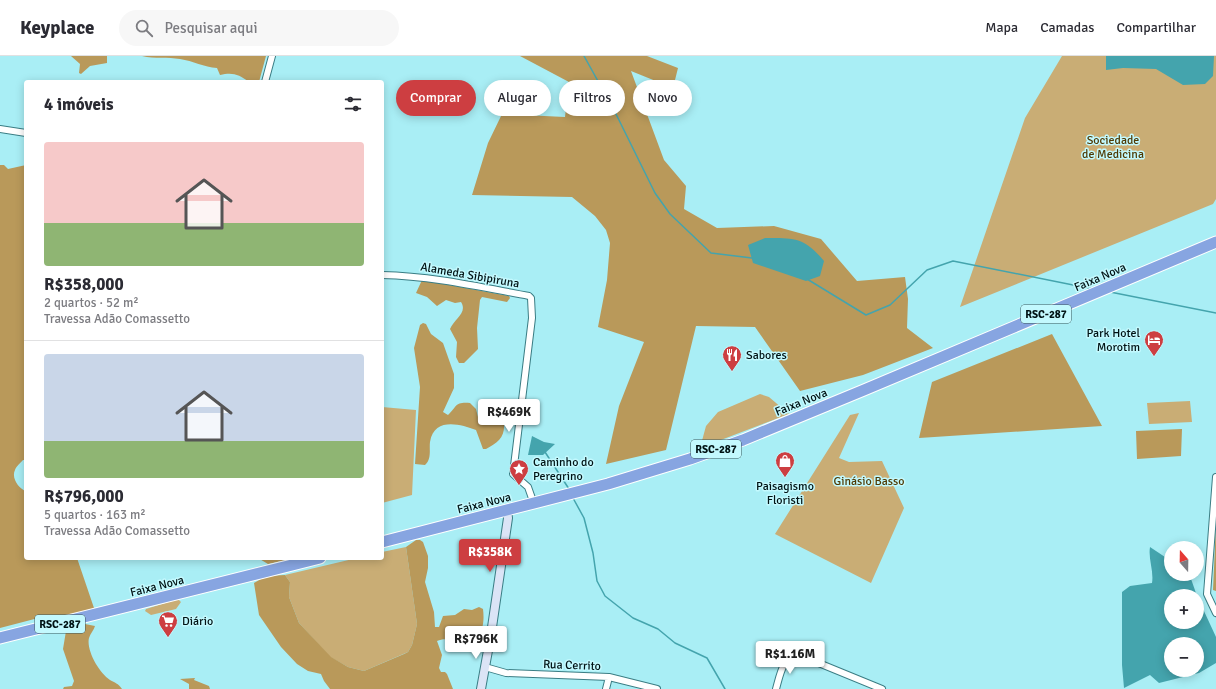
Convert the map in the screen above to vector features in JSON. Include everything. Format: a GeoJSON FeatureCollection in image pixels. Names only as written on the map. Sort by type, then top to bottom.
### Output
{"type":"FeatureCollection","features":[{"type":"Feature","properties":{"kind":"highway","name":"Faixa Nova"},"geometry":{"type":"LineString","coordinates":[[384,542],[624,480],[743,440],[1216,242]]}},
{"type":"Feature","properties":{"kind":"highway","name":"Faixa Nova"},"geometry":{"type":"LineString","coordinates":[[0,638],[312,560]]}},
{"type":"Feature","properties":{"kind":"street"},"geometry":{"type":"LineString","coordinates":[[266,80],[272,56]]}},
{"type":"Feature","properties":{"kind":"street"},"geometry":{"type":"LineString","coordinates":[[0,129],[24,133]]}},
{"type":"Feature","properties":{"kind":"street","name":"Alameda Sibipiruna"},"geometry":{"type":"LineString","coordinates":[[384,274],[411,275],[529,296],[531,298],[532,318],[513,474],[528,487],[534,504]]}},
{"type":"Feature","properties":{"kind":"street"},"geometry":{"type":"LineString","coordinates":[[1216,477],[1207,594],[1216,613]]}},
{"type":"Feature","properties":{"kind":"street"},"geometry":{"type":"LineString","coordinates":[[480,689],[492,634],[508,518],[507,511]]}},
{"type":"Feature","properties":{"kind":"street"},"geometry":{"type":"LineString","coordinates":[[776,689],[786,660],[793,655],[799,655],[882,689]]}},
{"type":"Feature","properties":{"kind":"street","name":"Rua Cerrito"},"geometry":{"type":"LineString","coordinates":[[485,667],[506,673],[609,677],[657,689]]}},
{"type":"Feature","properties":{"kind":"street"},"geometry":{"type":"LineString","coordinates":[[606,689],[609,677]]}},
{"type":"Feature","properties":{"kind":"green space","name":"Sociedade de Medicina"},"geometry":{"type":"Polygon","coordinates":[[[1062,56],[1216,56],[1216,199],[1213,204],[960,307],[1025,118],[1062,56]]]}},
{"type":"Feature","properties":{"kind":"green space"},"geometry":{"type":"Polygon","coordinates":[[[760,394],[769,397],[789,414],[700,448],[706,426],[718,412],[760,394]]]}},
{"type":"Feature","properties":{"kind":"green space"},"geometry":{"type":"Polygon","coordinates":[[[1190,401],[1192,422],[1149,424],[1147,403],[1190,401]]]}},
{"type":"Feature","properties":{"kind":"green space"},"geometry":{"type":"Polygon","coordinates":[[[384,407],[416,410],[412,495],[384,502],[384,407]]]}},
{"type":"Feature","properties":{"kind":"green space","name":"Ginásio Basso"},"geometry":{"type":"Polygon","coordinates":[[[859,413],[839,458],[849,462],[882,461],[904,508],[871,583],[775,534],[850,415],[859,413]]]}},
{"type":"Feature","properties":{"kind":"green space"},"geometry":{"type":"Polygon","coordinates":[[[406,547],[417,624],[412,645],[408,652],[364,671],[348,667],[330,657],[299,623],[289,597],[290,582],[285,575],[349,560],[384,560],[384,552],[406,547]]]}},
{"type":"Feature","properties":{"kind":"green space"},"geometry":{"type":"Polygon","coordinates":[[[178,599],[181,602],[176,609],[151,615],[145,611],[146,609],[178,599]]]}},
{"type":"Feature","properties":{"kind":"shaded area"},"geometry":{"type":"Polygon","coordinates":[[[71,56],[107,56],[107,63],[90,66],[81,74],[79,73],[80,64],[71,56]]]}},
{"type":"Feature","properties":{"kind":"shaded area"},"geometry":{"type":"Polygon","coordinates":[[[142,56],[266,56],[260,80],[246,80],[235,74],[220,75],[217,68],[185,60],[142,56]]]}},
{"type":"Feature","properties":{"kind":"shaded area"},"geometry":{"type":"Polygon","coordinates":[[[520,56],[647,56],[678,68],[675,80],[653,80],[631,71],[634,80],[633,80],[633,116],[648,116],[664,160],[686,186],[684,209],[717,228],[774,226],[821,239],[857,281],[905,277],[908,299],[907,328],[933,348],[863,375],[800,391],[755,327],[696,326],[666,450],[606,464],[619,406],[644,342],[598,327],[607,280],[610,243],[606,230],[595,216],[572,197],[472,195],[488,143],[501,116],[625,116],[625,80],[565,80],[520,56]]]}},
{"type":"Feature","properties":{"kind":"shaded area"},"geometry":{"type":"Polygon","coordinates":[[[0,165],[4,165],[8,169],[24,165],[24,460],[19,464],[14,476],[16,483],[24,490],[24,560],[78,560],[94,608],[90,612],[58,618],[46,616],[0,628],[0,165]]]}},
{"type":"Feature","properties":{"kind":"shaded area"},"geometry":{"type":"Polygon","coordinates":[[[422,280],[509,296],[510,298],[507,302],[482,297],[480,300],[477,328],[478,349],[464,363],[459,363],[456,357],[457,342],[450,329],[462,313],[463,306],[461,302],[455,303],[446,300],[437,306],[427,297],[416,293],[422,280]]]}},
{"type":"Feature","properties":{"kind":"shaded area"},"geometry":{"type":"Polygon","coordinates":[[[423,323],[426,324],[431,334],[443,343],[454,374],[454,388],[443,412],[448,415],[457,405],[461,403],[470,403],[476,409],[479,421],[504,423],[502,436],[500,439],[486,449],[483,449],[476,430],[448,424],[442,426],[432,434],[429,460],[425,465],[415,464],[420,387],[414,348],[420,325],[423,323]]]}},
{"type":"Feature","properties":{"kind":"shaded area"},"geometry":{"type":"Polygon","coordinates":[[[1052,334],[1102,426],[919,438],[932,382],[1052,334]]]}},
{"type":"Feature","properties":{"kind":"shaded area"},"geometry":{"type":"Polygon","coordinates":[[[1182,429],[1181,456],[1137,459],[1136,431],[1182,429]]]}},
{"type":"Feature","properties":{"kind":"shaded area"},"geometry":{"type":"Polygon","coordinates":[[[1216,524],[1216,591],[1213,590],[1216,524]]]}},
{"type":"Feature","properties":{"kind":"shaded area"},"geometry":{"type":"Polygon","coordinates":[[[416,540],[423,542],[428,556],[428,568],[425,582],[434,612],[435,627],[439,627],[443,616],[455,615],[464,609],[472,610],[479,607],[483,609],[481,632],[474,640],[468,642],[446,639],[437,641],[442,655],[439,668],[441,672],[445,672],[447,674],[453,689],[330,689],[321,674],[308,671],[297,664],[281,647],[259,615],[254,583],[266,576],[285,575],[290,582],[289,597],[299,623],[331,657],[348,667],[364,671],[404,654],[408,652],[412,645],[417,624],[406,547],[416,540]]]}},
{"type":"Feature","properties":{"kind":"shaded area"},"geometry":{"type":"Polygon","coordinates":[[[261,560],[286,560],[268,564],[261,560]]]}},
{"type":"Feature","properties":{"kind":"shaded area"},"geometry":{"type":"Polygon","coordinates":[[[85,624],[95,626],[90,636],[89,643],[89,649],[94,661],[106,677],[118,684],[122,689],[63,689],[64,687],[72,686],[74,681],[63,649],[66,631],[85,624]]]}},
{"type":"Feature","properties":{"kind":"shaded area"},"geometry":{"type":"Polygon","coordinates":[[[195,678],[194,680],[209,686],[210,689],[189,689],[189,684],[180,679],[195,678]]]}},
{"type":"Feature","properties":{"kind":"water"},"geometry":{"type":"Polygon","coordinates":[[[1106,56],[1214,56],[1213,76],[1205,84],[1183,85],[1156,69],[1123,68],[1106,70],[1106,56]]]}},
{"type":"Feature","properties":{"kind":"water"},"geometry":{"type":"Polygon","coordinates":[[[765,238],[798,240],[811,247],[824,261],[820,276],[806,281],[753,263],[748,245],[765,238]]]}},
{"type":"Feature","properties":{"kind":"water"},"geometry":{"type":"Polygon","coordinates":[[[532,436],[544,442],[555,444],[543,455],[528,455],[532,436]]]}},
{"type":"Feature","properties":{"kind":"water"},"geometry":{"type":"Polygon","coordinates":[[[1150,547],[1164,556],[1164,581],[1192,581],[1195,589],[1164,589],[1164,629],[1204,629],[1204,611],[1216,637],[1216,663],[1204,670],[1204,637],[1164,637],[1164,677],[1183,677],[1159,683],[1150,675],[1124,688],[1122,665],[1122,592],[1130,586],[1152,583],[1150,547]]]}},
{"type":"Feature","properties":{"kind":"waterway"},"geometry":{"type":"LineString","coordinates":[[584,56],[614,110],[655,193],[670,214],[711,253],[752,258]]}},
{"type":"Feature","properties":{"kind":"waterway"},"geometry":{"type":"LineString","coordinates":[[807,279],[866,315],[890,305],[927,270],[953,261],[1093,289]]}},
{"type":"Feature","properties":{"kind":"waterway"},"geometry":{"type":"LineString","coordinates":[[1110,292],[1216,313]]}},
{"type":"Feature","properties":{"kind":"waterway"},"geometry":{"type":"LineString","coordinates":[[545,452],[569,489]]}},
{"type":"Feature","properties":{"kind":"waterway"},"geometry":{"type":"LineString","coordinates":[[573,498],[584,518],[593,553],[597,581],[605,596],[633,618],[658,629],[675,643],[707,658],[725,689]]}},
{"type":"Feature","properties":{"kind":"place","name":"Park Hotel Morotim"},"geometry":{"type":"Point","coordinates":[1154,357]}},
{"type":"Feature","properties":{"kind":"place","name":"Sabores"},"geometry":{"type":"Point","coordinates":[732,372]}},
{"type":"Feature","properties":{"kind":"place","name":"Paisagismo Floristi"},"geometry":{"type":"Point","coordinates":[785,478]}},
{"type":"Feature","properties":{"kind":"place","name":"Caminho do Peregrino"},"geometry":{"type":"Point","coordinates":[519,486]}},
{"type":"Feature","properties":{"kind":"place","name":"Diário"},"geometry":{"type":"Point","coordinates":[168,638]}}]}
